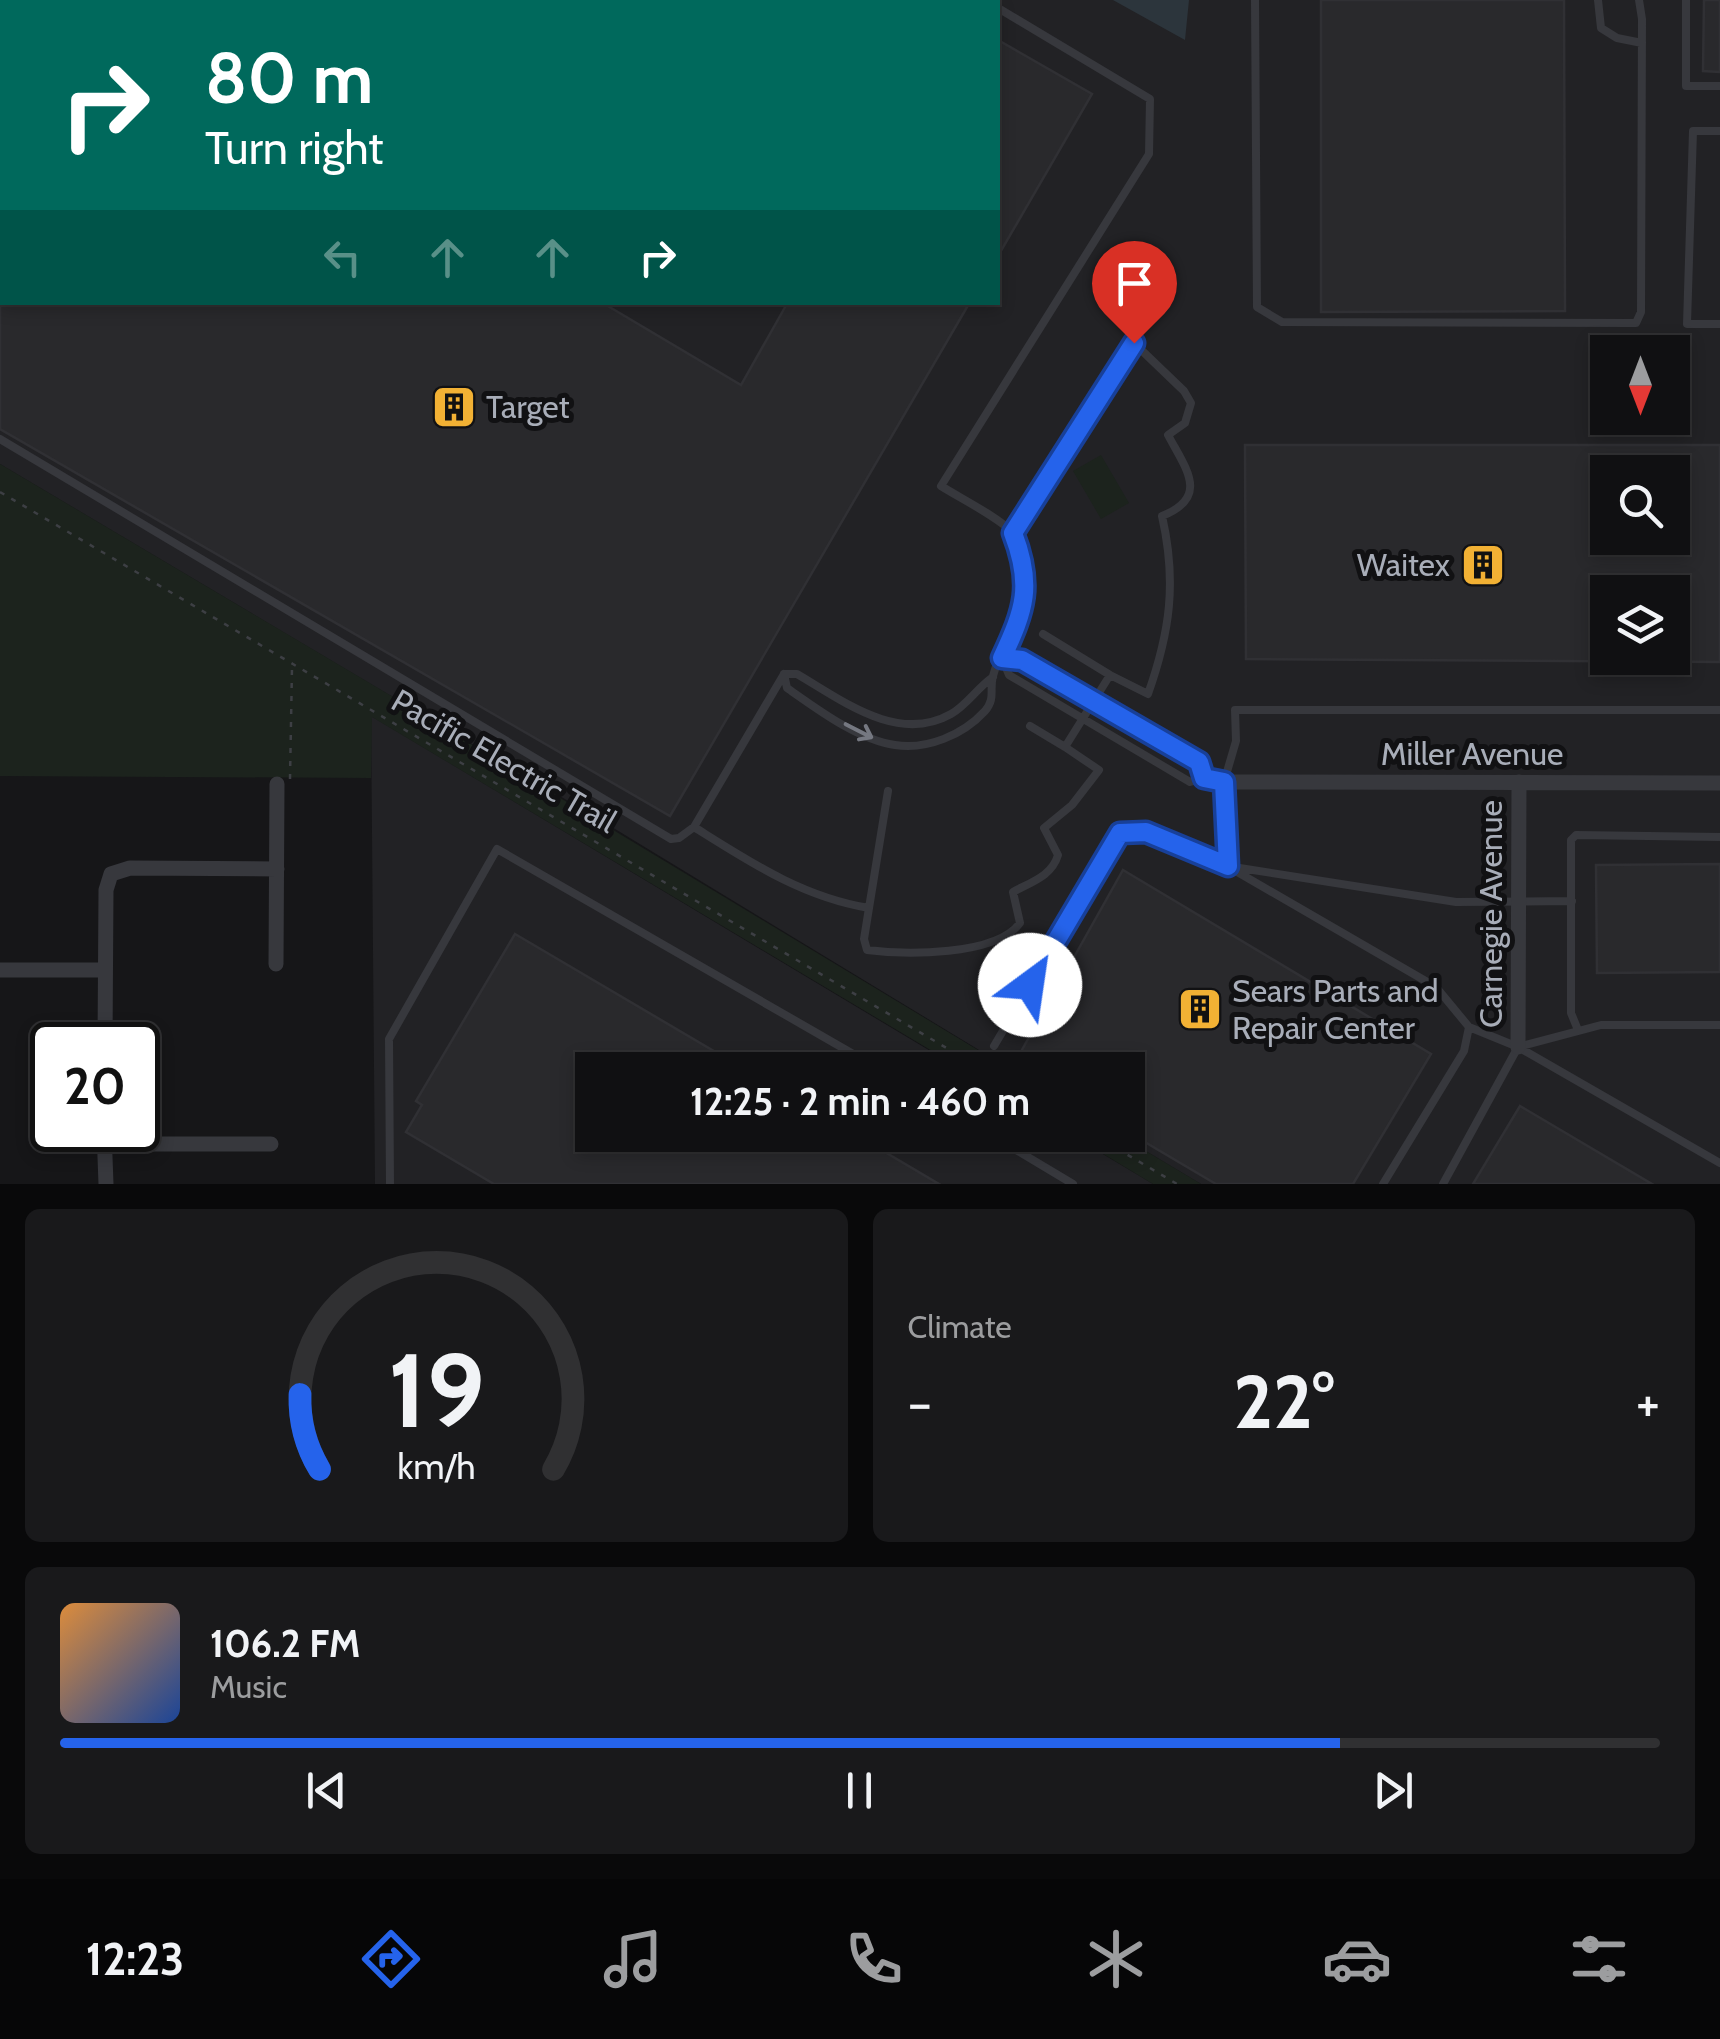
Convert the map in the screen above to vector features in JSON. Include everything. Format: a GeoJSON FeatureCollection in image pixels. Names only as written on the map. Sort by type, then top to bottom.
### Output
{"type":"FeatureCollection","features":[{"type":"Feature","properties":{"kind":"street","name":"Miller Avenue"},"geometry":{"type":"LineString","coordinates":[[1224,782],[1720,783]]}},
{"type":"Feature","properties":{"kind":"street","name":"Carnegie Avenue"},"geometry":{"type":"LineString","coordinates":[[1518,1047],[1519,782]]}},
{"type":"Feature","properties":{"kind":"street"},"geometry":{"type":"LineString","coordinates":[[276,964],[276,869],[284,784]]}},
{"type":"Feature","properties":{"kind":"street"},"geometry":{"type":"LineString","coordinates":[[105,1022],[106,890],[111,874],[130,868],[276,869]]}},
{"type":"Feature","properties":{"kind":"street"},"geometry":{"type":"LineString","coordinates":[[0,970],[105,970]]}},
{"type":"Feature","properties":{"kind":"street"},"geometry":{"type":"LineString","coordinates":[[160,1139],[272,1144]]}},
{"type":"Feature","properties":{"kind":"street"},"geometry":{"type":"LineString","coordinates":[[105,1152],[106,1184]]}},
{"type":"Feature","properties":{"kind":"lane"},"geometry":{"type":"LineString","coordinates":[[1255,0],[1257,307],[1282,322],[1636,322],[1641,312],[1639,0]]}},
{"type":"Feature","properties":{"kind":"lane"},"geometry":{"type":"LineString","coordinates":[[1598,0],[1601,28],[1617,38],[1642,43]]}},
{"type":"Feature","properties":{"kind":"lane"},"geometry":{"type":"LineString","coordinates":[[1686,0],[1686,86],[1720,86]]}},
{"type":"Feature","properties":{"kind":"lane"},"geometry":{"type":"LineString","coordinates":[[784,674],[797,674],[893,724],[917,725],[956,712],[992,677],[1018,624],[1026,582],[1013,533],[941,486],[1150,154],[1150,99],[1000,9]]}},
{"type":"Feature","properties":{"kind":"lane"},"geometry":{"type":"LineString","coordinates":[[1720,131],[1692,131],[1687,324],[1720,324]]}},
{"type":"Feature","properties":{"kind":"lane"},"geometry":{"type":"LineString","coordinates":[[1013,533],[1134,343],[1184,391],[1191,404],[1185,423],[1168,435],[1189,474],[1192,492],[1186,504],[1162,516],[1168,540],[1172,597],[1163,650],[1148,694],[1110,676],[1043,634]]}},
{"type":"Feature","properties":{"kind":"lane"},"geometry":{"type":"LineString","coordinates":[[0,439],[661,836],[679,838],[694,827],[784,674]]}},
{"type":"Feature","properties":{"kind":"lane"},"geometry":{"type":"LineString","coordinates":[[1002,658],[1022,660],[1199,762],[1204,778]]}},
{"type":"Feature","properties":{"kind":"lane"},"geometry":{"type":"LineString","coordinates":[[1002,658],[1009,675],[1190,782],[1204,778],[1224,782]]}},
{"type":"Feature","properties":{"kind":"lane"},"geometry":{"type":"LineString","coordinates":[[784,674],[794,693],[869,737],[896,746],[944,740],[965,728],[993,700],[992,677]]}},
{"type":"Feature","properties":{"kind":"lane"},"geometry":{"type":"LineString","coordinates":[[1065,747],[1110,676]]}},
{"type":"Feature","properties":{"kind":"lane"},"geometry":{"type":"LineString","coordinates":[[1228,866],[1224,782],[1236,741],[1235,710],[1720,710]]}},
{"type":"Feature","properties":{"kind":"lane"},"geometry":{"type":"LineString","coordinates":[[888,790],[864,938],[867,950],[964,948],[1012,933],[1020,924],[1013,892],[1055,866],[1058,854],[1044,828],[1072,806],[1099,770],[1030,726]]}},
{"type":"Feature","properties":{"kind":"lane"},"geometry":{"type":"LineString","coordinates":[[694,827],[780,880],[822,898],[869,908]]}},
{"type":"Feature","properties":{"kind":"lane"},"geometry":{"type":"LineString","coordinates":[[994,1046],[1120,833],[1146,832],[1228,866],[1436,987],[1469,1028],[1518,1047],[1720,1163]]}},
{"type":"Feature","properties":{"kind":"lane"},"geometry":{"type":"LineString","coordinates":[[1578,1030],[1571,1014],[1571,840],[1576,835],[1720,836]]}},
{"type":"Feature","properties":{"kind":"lane"},"geometry":{"type":"LineString","coordinates":[[390,1184],[388,1039],[497,849],[850,1052]]}},
{"type":"Feature","properties":{"kind":"lane"},"geometry":{"type":"LineString","coordinates":[[1228,866],[1456,902],[1572,901]]}},
{"type":"Feature","properties":{"kind":"lane"},"geometry":{"type":"LineString","coordinates":[[1443,1184],[1518,1047],[1601,1024],[1720,1025]]}},
{"type":"Feature","properties":{"kind":"lane"},"geometry":{"type":"LineString","coordinates":[[1383,1184],[1464,1050],[1469,1028]]}},
{"type":"Feature","properties":{"kind":"lane"},"geometry":{"type":"LineString","coordinates":[[1019,1152],[1073,1184]]}},
{"type":"Feature","properties":{"kind":"path","name":"Pacific Electric Trail"},"geometry":{"type":"LineString","coordinates":[[0,492],[954,1052]]}},
{"type":"Feature","properties":{"kind":"path"},"geometry":{"type":"LineString","coordinates":[[284,784],[292,665]]}},
{"type":"Feature","properties":{"kind":"path"},"geometry":{"type":"LineString","coordinates":[[1123,1152],[1177,1184]]}},
{"type":"Feature","properties":{"kind":"shaded area"},"geometry":{"type":"Polygon","coordinates":[[[1000,0],[1720,0],[1720,1184],[1201,1184],[1145,1151],[1145,1052],[982,1052],[0,464],[0,305],[1000,305],[1000,0]]]}},
{"type":"Feature","properties":{"kind":"shaded area"},"geometry":{"type":"Polygon","coordinates":[[[1113,0],[1189,0],[1185,40],[1113,0]]]}},
{"type":"Feature","properties":{"kind":"shaded area"},"geometry":{"type":"Polygon","coordinates":[[[1101,455],[1129,503],[1101,519],[1073,471],[1101,455]]]}},
{"type":"Feature","properties":{"kind":"shaded area"},"geometry":{"type":"Polygon","coordinates":[[[0,464],[981,1052],[934,1052],[372,717],[371,778],[0,776],[0,464]]]}},
{"type":"Feature","properties":{"kind":"shaded area"},"geometry":{"type":"Polygon","coordinates":[[[371,716],[932,1052],[575,1052],[575,1152],[1099,1152],[1153,1184],[375,1184],[371,716]]]}},
{"type":"Feature","properties":{"kind":"shaded area"},"geometry":{"type":"Polygon","coordinates":[[[1145,1151],[1201,1184],[1153,1184],[1100,1152],[1145,1151]]]}},
{"type":"Feature","properties":{"kind":"building"},"geometry":{"type":"Polygon","coordinates":[[[1321,0],[1564,0],[1565,311],[1321,312],[1321,0]]]}},
{"type":"Feature","properties":{"kind":"building"},"geometry":{"type":"Polygon","coordinates":[[[1704,0],[1720,0],[1720,72],[1703,71],[1704,0]]]}},
{"type":"Feature","properties":{"kind":"building"},"geometry":{"type":"Polygon","coordinates":[[[1000,41],[1092,94],[1000,253],[1000,41]]]}},
{"type":"Feature","properties":{"kind":"building","name":"Target"},"geometry":{"type":"Polygon","coordinates":[[[0,305],[606,305],[741,385],[786,305],[968,305],[670,816],[0,429],[0,305]]]}},
{"type":"Feature","properties":{"kind":"building","name":"Waitex"},"geometry":{"type":"Polygon","coordinates":[[[1245,445],[1720,445],[1720,662],[1690,662],[1690,575],[1590,575],[1590,661],[1246,659],[1245,445]]]}},
{"type":"Feature","properties":{"kind":"building"},"geometry":{"type":"Polygon","coordinates":[[[1720,864],[1720,972],[1597,973],[1596,865],[1720,864]]]}},
{"type":"Feature","properties":{"kind":"building","name":"Sears Parts and Repair Center"},"geometry":{"type":"Polygon","coordinates":[[[1123,870],[1431,1054],[1353,1184],[1216,1184],[1145,1142],[1145,1052],[1021,1052],[1123,870]]]}},
{"type":"Feature","properties":{"kind":"building"},"geometry":{"type":"Polygon","coordinates":[[[515,934],[715,1052],[575,1052],[575,1152],[885,1152],[939,1184],[494,1184],[406,1132],[422,1105],[416,1101],[515,934]]]}},
{"type":"Feature","properties":{"kind":"building"},"geometry":{"type":"Polygon","coordinates":[[[1520,1106],[1652,1184],[1473,1184],[1520,1106]]]}},
{"type":"Feature","properties":{"kind":"place","name":"Target"},"geometry":{"type":"Point","coordinates":[454,407]}},
{"type":"Feature","properties":{"kind":"place","name":"Waitex"},"geometry":{"type":"Point","coordinates":[1483,565]}},
{"type":"Feature","properties":{"kind":"place","name":"Sears Parts and Repair Center"},"geometry":{"type":"Point","coordinates":[1200,1009]}},
{"type":"Feature","properties":{"kind":"route"},"geometry":{"type":"LineString","coordinates":[[1030,985],[1120,833],[1146,832],[1228,866],[1224,782],[1204,778],[1199,762],[1022,660],[1002,658],[1018,624],[1026,582],[1013,533],[1134,343]]}}]}
